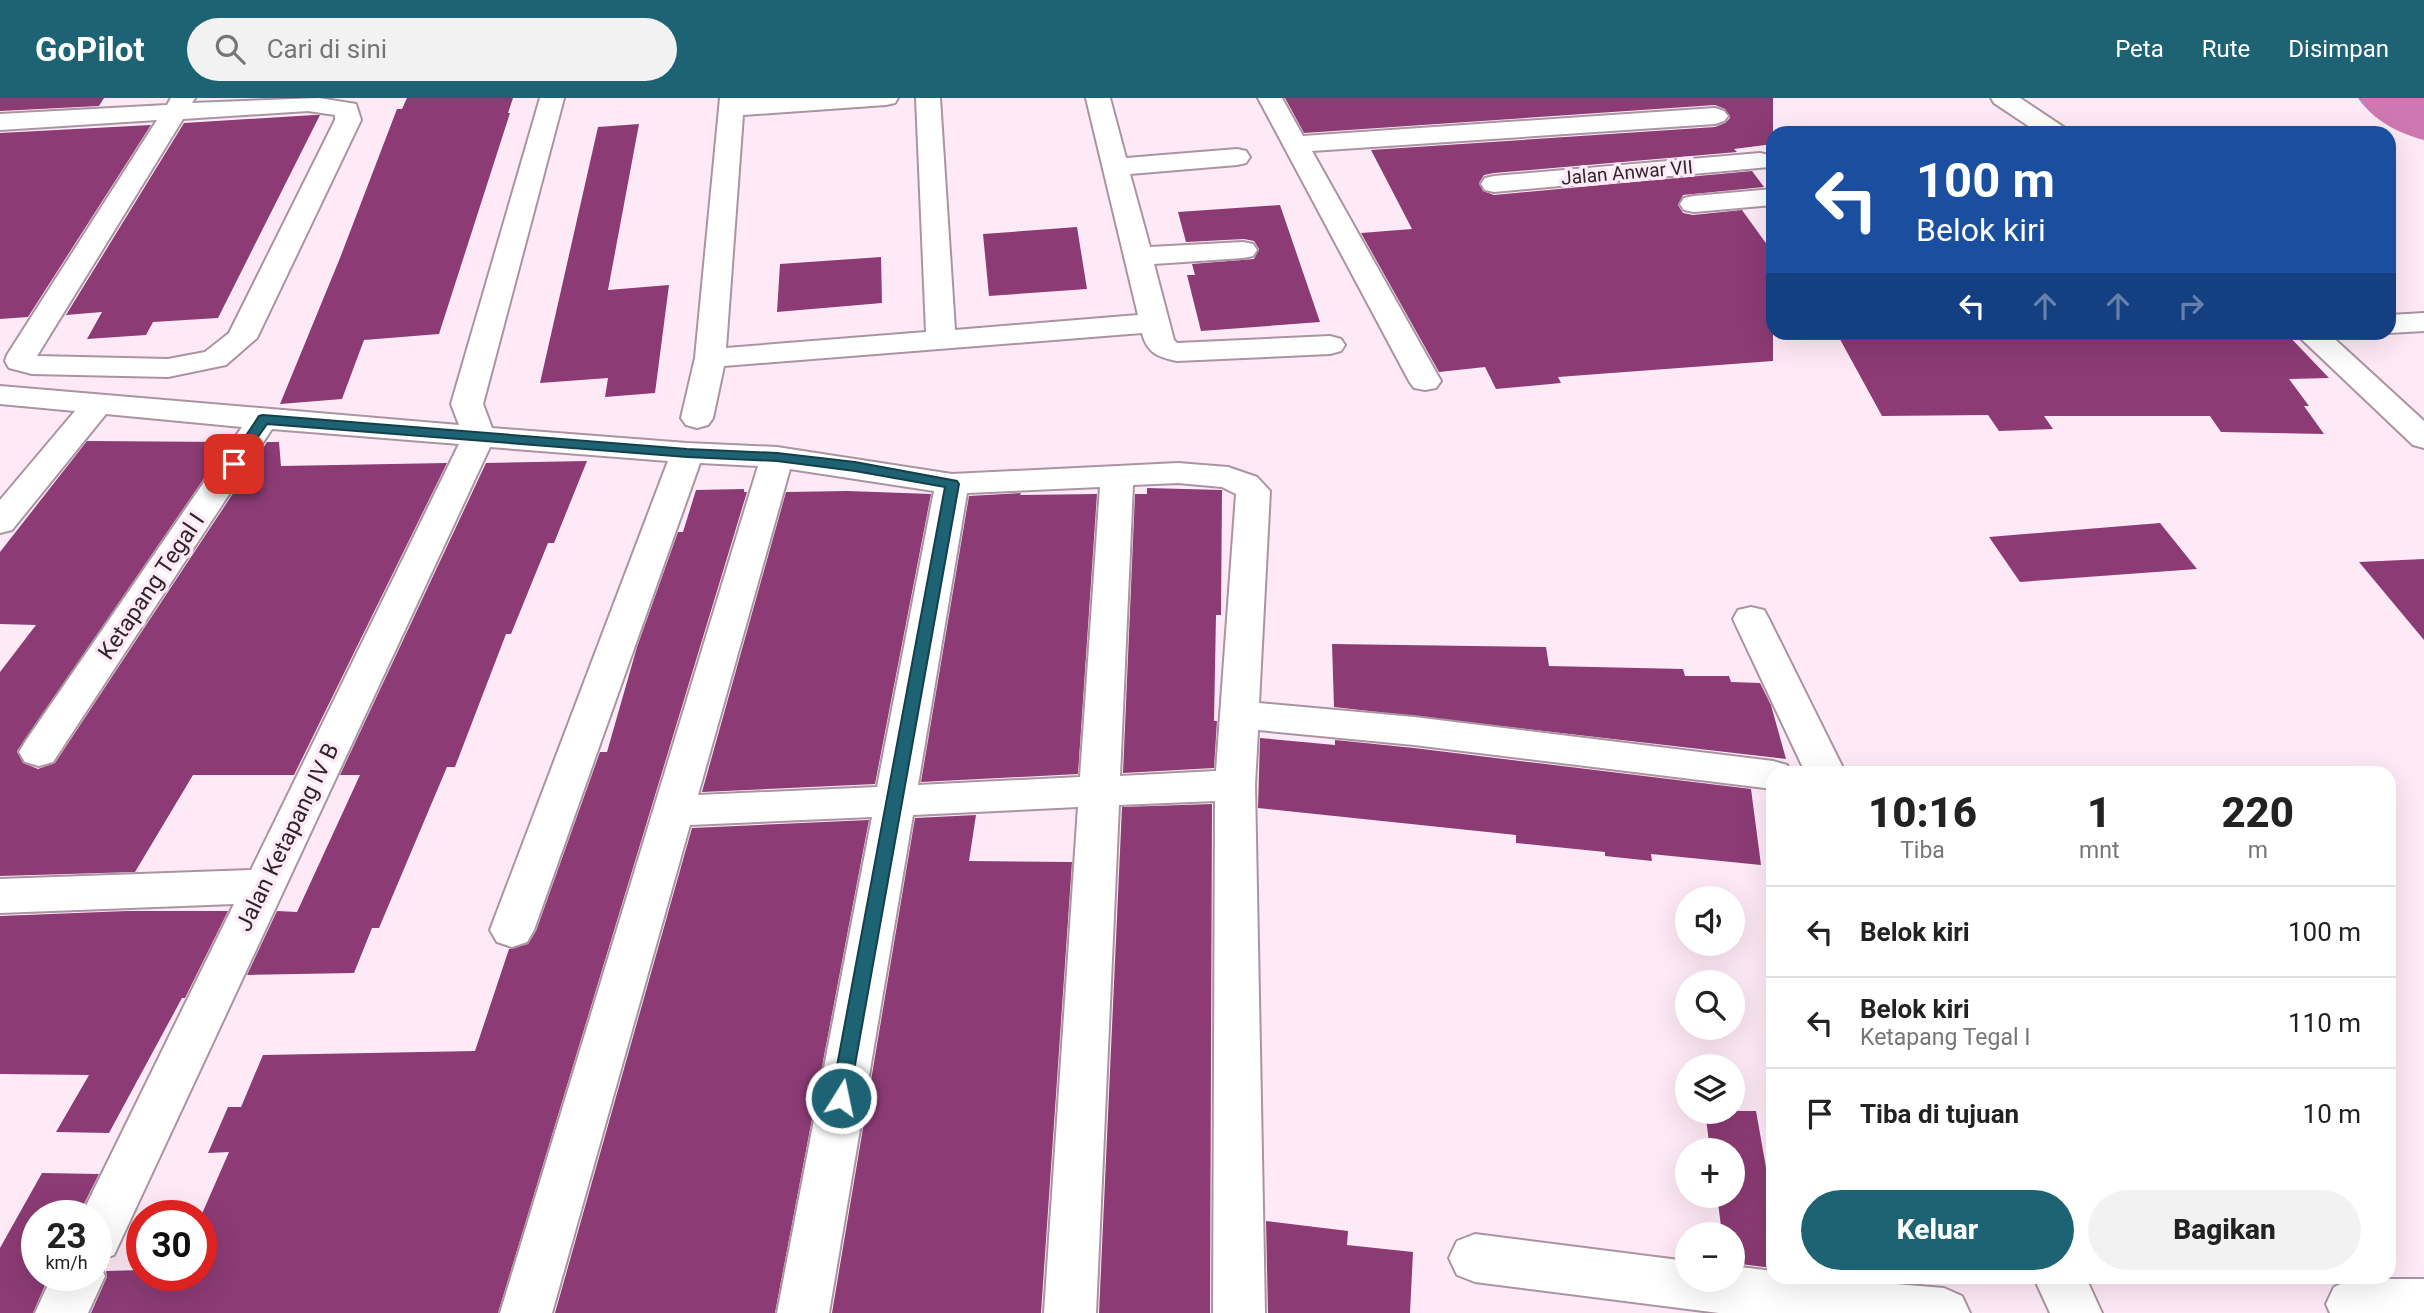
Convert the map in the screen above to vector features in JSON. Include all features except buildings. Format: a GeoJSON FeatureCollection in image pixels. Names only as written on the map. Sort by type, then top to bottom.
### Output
{"type":"FeatureCollection","features":[{"type":"Feature","properties":{"kind":"street"},"geometry":{"type":"LineString","coordinates":[[479,436],[467,404],[552,98]]}},
{"type":"Feature","properties":{"kind":"street"},"geometry":{"type":"LineString","coordinates":[[512,930],[692,436],[710,358],[732,103],[886,98]]}},
{"type":"Feature","properties":{"kind":"street"},"geometry":{"type":"LineString","coordinates":[[928,98],[940,339]]}},
{"type":"Feature","properties":{"kind":"street"},"geometry":{"type":"LineString","coordinates":[[1098,98],[1160,342],[1167,350],[1177,352],[1329,345]]}},
{"type":"Feature","properties":{"kind":"street"},"geometry":{"type":"LineString","coordinates":[[1270,98],[1425,381]]}},
{"type":"Feature","properties":{"kind":"street"},"geometry":{"type":"LineString","coordinates":[[1697,98],[1766,168]]}},
{"type":"Feature","properties":{"kind":"street"},"geometry":{"type":"LineString","coordinates":[[2003,98],[2045,126]]}},
{"type":"Feature","properties":{"kind":"street"},"geometry":{"type":"LineString","coordinates":[[0,122],[178,105],[308,104],[347,109],[348,120],[242,338],[215,359],[168,368],[32,365],[20,361],[178,105]]}},
{"type":"Feature","properties":{"kind":"street"},"geometry":{"type":"LineString","coordinates":[[1294,144],[1715,116]]}},
{"type":"Feature","properties":{"kind":"street"},"geometry":{"type":"LineString","coordinates":[[1115,167],[1237,158]]}},
{"type":"Feature","properties":{"kind":"street","name":"Jalan Anwar VII"},"geometry":{"type":"LineString","coordinates":[[1493,184],[1766,168]]}},
{"type":"Feature","properties":{"kind":"street"},"geometry":{"type":"LineString","coordinates":[[1694,204],[1766,198]]}},
{"type":"Feature","properties":{"kind":"street"},"geometry":{"type":"LineString","coordinates":[[1139,256],[1243,250]]}},
{"type":"Feature","properties":{"kind":"street"},"geometry":{"type":"LineString","coordinates":[[2396,324],[2424,322]]}},
{"type":"Feature","properties":{"kind":"street"},"geometry":{"type":"LineString","coordinates":[[710,358],[1156,323]]}},
{"type":"Feature","properties":{"kind":"street"},"geometry":{"type":"LineString","coordinates":[[2318,340],[2424,438]]}},
{"type":"Feature","properties":{"kind":"street"},"geometry":{"type":"LineString","coordinates":[[0,394],[479,436],[692,436],[777,457],[952,484],[1178,473],[1228,477],[1245,484],[1253,491],[1235,785],[1239,1313]]}},
{"type":"Feature","properties":{"kind":"street"},"geometry":{"type":"LineString","coordinates":[[0,522],[98,404]]}},
{"type":"Feature","properties":{"kind":"street","name":"Ketapang Tegal I"},"geometry":{"type":"LineString","coordinates":[[39,752],[263,419]]}},
{"type":"Feature","properties":{"kind":"street","name":"Jalan Ketapang IV B"},"geometry":{"type":"LineString","coordinates":[[112,1205],[479,436]]}},
{"type":"Feature","properties":{"kind":"street"},"geometry":{"type":"LineString","coordinates":[[526,1313],[777,457]]}},
{"type":"Feature","properties":{"kind":"street"},"geometry":{"type":"LineString","coordinates":[[1070,1313],[1117,476]]}},
{"type":"Feature","properties":{"kind":"street"},"geometry":{"type":"LineString","coordinates":[[803,1313],[952,484]]}},
{"type":"Feature","properties":{"kind":"street"},"geometry":{"type":"LineString","coordinates":[[1751,620],[1822,766]]}},
{"type":"Feature","properties":{"kind":"street"},"geometry":{"type":"LineString","coordinates":[[1239,715],[1414,731],[1766,774]]}},
{"type":"Feature","properties":{"kind":"street"},"geometry":{"type":"LineString","coordinates":[[675,811],[1235,785]]}},
{"type":"Feature","properties":{"kind":"street"},"geometry":{"type":"LineString","coordinates":[[0,896],[264,886]]}},
{"type":"Feature","properties":{"kind":"street"},"geometry":{"type":"LineString","coordinates":[[1475,1258],[1823,1303],[1944,1313]]}},
{"type":"Feature","properties":{"kind":"street"},"geometry":{"type":"LineString","coordinates":[[2063,1284],[2076,1313]]}},
{"type":"Feature","properties":{"kind":"street"},"geometry":{"type":"LineString","coordinates":[[61,1313],[72,1291]]}},
{"type":"Feature","properties":{"kind":"street"},"geometry":{"type":"LineString","coordinates":[[2352,1304],[2424,1304]]}},
{"type":"Feature","properties":{"kind":"waterway"},"geometry":{"type":"LineString","coordinates":[[2389,98],[2424,121]]}},
{"type":"Feature","properties":{"kind":"route"},"geometry":{"type":"LineString","coordinates":[[234,464],[263,419],[687,453],[777,457],[952,484],[841,1098]]}}]}
